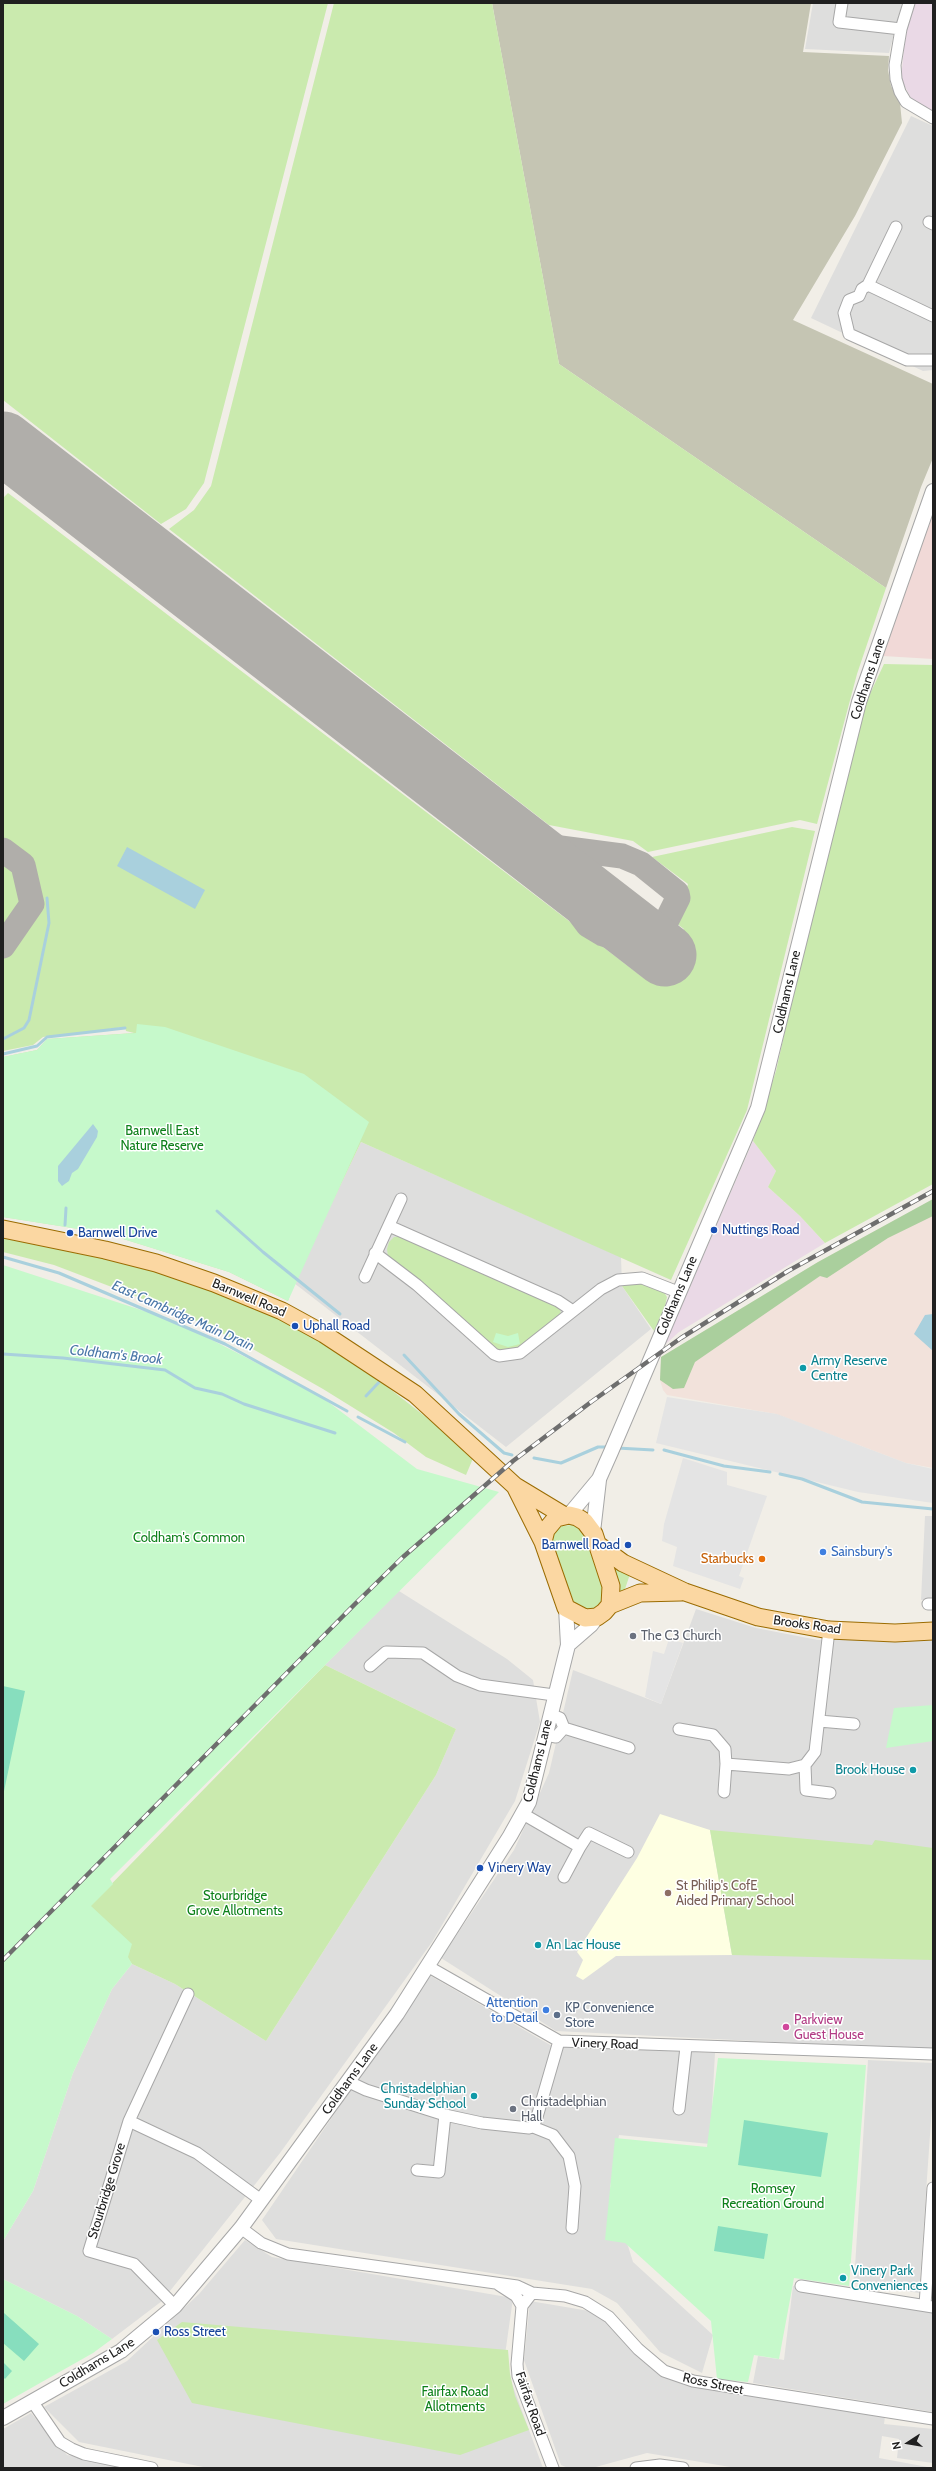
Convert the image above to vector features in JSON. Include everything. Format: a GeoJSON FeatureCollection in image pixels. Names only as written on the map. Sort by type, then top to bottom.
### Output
{"type":"FeatureCollection","features":[{"type":"Feature","properties":{"kind":"main road","name":"Barnwell Road"},"geometry":{"type":"LineString","coordinates":[[3,1229],[105,1250],[156,1263],[214,1283],[282,1312],[324,1334],[415,1394],[515,1486],[566,1515],[577,1516],[586,1522],[595,1538]]}},
{"type":"Feature","properties":{"kind":"main road","name":"Barnwell Road"},"geometry":{"type":"LineString","coordinates":[[515,1486],[543,1542],[566,1608]]}},
{"type":"Feature","properties":{"kind":"main road"},"geometry":{"type":"LineString","coordinates":[[543,1542],[550,1523],[566,1515]]}},
{"type":"Feature","properties":{"kind":"main road"},"geometry":{"type":"LineString","coordinates":[[566,1608],[584,1618],[597,1617],[610,1605],[612,1586],[595,1538]]}},
{"type":"Feature","properties":{"kind":"main road","name":"Brooks Road"},"geometry":{"type":"LineString","coordinates":[[595,1538],[623,1563],[685,1592],[758,1617],[830,1630],[895,1633],[933,1631]]}},
{"type":"Feature","properties":{"kind":"main road","name":"Brooks Road"},"geometry":{"type":"LineString","coordinates":[[610,1605],[640,1593],[685,1592]]}},
{"type":"Feature","properties":{"kind":"street"},"geometry":{"type":"LineString","coordinates":[[842,3],[839,22],[901,29]]}},
{"type":"Feature","properties":{"kind":"street"},"geometry":{"type":"LineString","coordinates":[[909,3],[901,29],[896,65],[900,92],[906,102],[933,118]]}},
{"type":"Feature","properties":{"kind":"street"},"geometry":{"type":"LineString","coordinates":[[896,228],[868,285],[862,289],[859,296],[849,300],[844,313],[849,334],[907,360],[933,360]]}},
{"type":"Feature","properties":{"kind":"street"},"geometry":{"type":"LineString","coordinates":[[868,285],[933,316]]}},
{"type":"Feature","properties":{"kind":"street","name":"Coldhams Lane"},"geometry":{"type":"LineString","coordinates":[[566,1515],[599,1479],[614,1447],[678,1292],[736,1161],[763,1092],[859,702],[933,490]]}},
{"type":"Feature","properties":{"kind":"street"},"geometry":{"type":"LineString","coordinates":[[365,1277],[401,1199]]}},
{"type":"Feature","properties":{"kind":"street"},"geometry":{"type":"LineString","coordinates":[[389,1226],[558,1301],[573,1311]]}},
{"type":"Feature","properties":{"kind":"street"},"geometry":{"type":"LineString","coordinates":[[375,1253],[417,1285],[494,1354],[500,1356],[520,1353],[601,1289],[623,1278],[642,1278],[678,1292]]}},
{"type":"Feature","properties":{"kind":"street","name":"Coldhams Lane"},"geometry":{"type":"LineString","coordinates":[[595,1538],[599,1479]]}},
{"type":"Feature","properties":{"kind":"street","name":"Coldhams Lane"},"geometry":{"type":"LineString","coordinates":[[3,2418],[121,2351],[175,2306],[241,2228],[262,2200],[349,2082],[429,1967],[523,1814],[536,1781],[554,1695],[568,1645],[566,1608]]}},
{"type":"Feature","properties":{"kind":"street"},"geometry":{"type":"LineString","coordinates":[[568,1645],[592,1625],[597,1617]]}},
{"type":"Feature","properties":{"kind":"street"},"geometry":{"type":"LineString","coordinates":[[726,1764],[789,1770],[805,1765],[815,1752],[830,1630]]}},
{"type":"Feature","properties":{"kind":"street"},"geometry":{"type":"LineString","coordinates":[[370,1666],[389,1651],[423,1653],[457,1676],[480,1685],[554,1695]]}},
{"type":"Feature","properties":{"kind":"street"},"geometry":{"type":"LineString","coordinates":[[550,1714],[560,1718],[564,1728]]}},
{"type":"Feature","properties":{"kind":"street"},"geometry":{"type":"LineString","coordinates":[[819,1721],[854,1724]]}},
{"type":"Feature","properties":{"kind":"street"},"geometry":{"type":"LineString","coordinates":[[545,1735],[556,1737],[564,1728]]}},
{"type":"Feature","properties":{"kind":"street"},"geometry":{"type":"LineString","coordinates":[[564,1728],[629,1748]]}},
{"type":"Feature","properties":{"kind":"street"},"geometry":{"type":"LineString","coordinates":[[679,1729],[713,1735],[725,1749],[726,1764],[724,1792]]}},
{"type":"Feature","properties":{"kind":"street"},"geometry":{"type":"LineString","coordinates":[[805,1765],[806,1790],[830,1793]]}},
{"type":"Feature","properties":{"kind":"street"},"geometry":{"type":"LineString","coordinates":[[523,1814],[580,1847]]}},
{"type":"Feature","properties":{"kind":"street"},"geometry":{"type":"LineString","coordinates":[[564,1877],[589,1833],[628,1852]]}},
{"type":"Feature","properties":{"kind":"street"},"geometry":{"type":"LineString","coordinates":[[429,1967],[559,2041]]}},
{"type":"Feature","properties":{"kind":"street","name":"Stourbridge Grove"},"geometry":{"type":"LineString","coordinates":[[175,2306],[134,2264],[89,2251],[129,2121],[188,1994]]}},
{"type":"Feature","properties":{"kind":"street","name":"Vinery Road"},"geometry":{"type":"LineString","coordinates":[[533,2127],[559,2041],[686,2047],[933,2054]]}},
{"type":"Feature","properties":{"kind":"street"},"geometry":{"type":"LineString","coordinates":[[679,2109],[686,2047]]}},
{"type":"Feature","properties":{"kind":"street"},"geometry":{"type":"LineString","coordinates":[[349,2082],[366,2090],[445,2115],[482,2123],[524,2128],[533,2127],[553,2135],[569,2156],[575,2186],[572,2228]]}},
{"type":"Feature","properties":{"kind":"street"},"geometry":{"type":"LineString","coordinates":[[417,2170],[438,2172],[445,2115]]}},
{"type":"Feature","properties":{"kind":"street"},"geometry":{"type":"LineString","coordinates":[[129,2121],[198,2153],[262,2200]]}},
{"type":"Feature","properties":{"kind":"street"},"geometry":{"type":"LineString","coordinates":[[801,2286],[929,2306],[933,2188]]}},
{"type":"Feature","properties":{"kind":"street","name":"Ross Street"},"geometry":{"type":"LineString","coordinates":[[241,2228],[260,2243],[288,2254],[498,2285],[517,2286],[532,2293],[565,2296],[598,2308],[649,2359],[664,2371],[679,2377],[720,2387],[933,2419]]}},
{"type":"Feature","properties":{"kind":"street","name":"Ross Street"},"geometry":{"type":"LineString","coordinates":[[498,2285],[516,2296],[522,2306]]}},
{"type":"Feature","properties":{"kind":"street"},"geometry":{"type":"LineString","coordinates":[[522,2306],[532,2293]]}},
{"type":"Feature","properties":{"kind":"street","name":"Fairfax Road"},"geometry":{"type":"LineString","coordinates":[[522,2306],[516,2353],[518,2376],[553,2468]]}},
{"type":"Feature","properties":{"kind":"street"},"geometry":{"type":"LineString","coordinates":[[32,2401],[60,2442],[72,2449],[84,2454],[152,2468]]}},
{"type":"Feature","properties":{"kind":"street"},"geometry":{"type":"LineString","coordinates":[[636,2468],[660,2465],[683,2468]]}},
{"type":"Feature","properties":{"kind":"shaded area"},"geometry":{"type":"Polygon","coordinates":[[[492,3],[811,3],[803,52],[889,56],[888,70],[891,86],[900,103],[902,123],[855,216],[793,320],[933,384],[933,458],[921,487],[886,588],[559,364],[492,3]]]}},
{"type":"Feature","properties":{"kind":"shaded area"},"geometry":{"type":"Polygon","coordinates":[[[813,3],[902,3],[889,53],[805,49],[813,3]]]}},
{"type":"Feature","properties":{"kind":"shaded area"},"geometry":{"type":"Polygon","coordinates":[[[914,3],[933,3],[933,113],[912,100],[901,79],[906,28],[914,3]]]}},
{"type":"Feature","properties":{"kind":"shaded area"},"geometry":{"type":"Polygon","coordinates":[[[911,116],[933,126],[933,370],[923,371],[811,318],[911,116]]]}},
{"type":"Feature","properties":{"kind":"shaded area"},"geometry":{"type":"Polygon","coordinates":[[[933,503],[933,659],[883,656],[933,503]]]}},
{"type":"Feature","properties":{"kind":"shaded area"},"geometry":{"type":"Polygon","coordinates":[[[753,1141],[776,1171],[768,1187],[800,1216],[825,1243],[679,1332],[656,1353],[679,1312],[753,1141]]]}},
{"type":"Feature","properties":{"kind":"shaded area"},"geometry":{"type":"Polygon","coordinates":[[[361,1142],[621,1257],[622,1286],[651,1329],[506,1447],[294,1283],[361,1142]]]}},
{"type":"Feature","properties":{"kind":"shaded area"},"geometry":{"type":"Polygon","coordinates":[[[933,1199],[933,1468],[906,1463],[776,1414],[667,1395],[663,1390],[660,1380],[661,1357],[818,1262],[933,1199]]]}},
{"type":"Feature","properties":{"kind":"shaded area"},"geometry":{"type":"Polygon","coordinates":[[[667,1397],[777,1414],[906,1463],[933,1469],[933,1503],[858,1492],[656,1443],[667,1397]]]}},
{"type":"Feature","properties":{"kind":"shaded area"},"geometry":{"type":"Polygon","coordinates":[[[683,1458],[727,1472],[727,1485],[767,1496],[739,1576],[744,1578],[740,1589],[673,1566],[677,1547],[662,1541],[664,1524],[683,1458]]]}},
{"type":"Feature","properties":{"kind":"shaded area"},"geometry":{"type":"Polygon","coordinates":[[[925,1516],[933,1516],[933,1599],[921,1600],[925,1516]]]}},
{"type":"Feature","properties":{"kind":"shaded area"},"geometry":{"type":"Polygon","coordinates":[[[399,1591],[507,1659],[533,1680],[540,1722],[515,1801],[432,1942],[280,2153],[162,2301],[112,2339],[77,2316],[3,2279],[3,2241],[33,2191],[73,2073],[112,1989],[132,1964],[175,1984],[266,2041],[436,1775],[456,1729],[325,1665],[399,1591]]]}},
{"type":"Feature","properties":{"kind":"shaded area"},"geometry":{"type":"Polygon","coordinates":[[[696,1609],[756,1628],[818,1640],[910,1639],[933,1635],[933,2050],[556,2031],[441,1958],[514,1850],[549,1773],[573,1670],[661,1704],[696,1609]]]}},
{"type":"Feature","properties":{"kind":"shaded area"},"geometry":{"type":"Polygon","coordinates":[[[669,1639],[683,1643],[661,1704],[645,1697],[653,1651],[664,1654],[669,1639]]]}},
{"type":"Feature","properties":{"kind":"shaded area","name":"St Philip's CofE Aided Primary School"},"geometry":{"type":"Polygon","coordinates":[[[660,1814],[710,1830],[732,1955],[616,1956],[583,1980],[576,1976],[583,1960],[577,1952],[637,1858],[660,1814]]]}},
{"type":"Feature","properties":{"kind":"shaded area"},"geometry":{"type":"Polygon","coordinates":[[[429,1975],[552,2046],[715,2053],[710,2144],[619,2135],[610,2188],[633,2262],[713,2335],[702,2373],[660,2352],[617,2303],[592,2289],[276,2239],[262,2220],[429,1975]]]}},
{"type":"Feature","properties":{"kind":"shaded area"},"geometry":{"type":"Polygon","coordinates":[[[868,2060],[933,2063],[933,2092],[919,2293],[854,2283],[868,2060]]]}},
{"type":"Feature","properties":{"kind":"shaded area"},"geometry":{"type":"Polygon","coordinates":[[[245,2240],[272,2257],[513,2298],[504,2362],[543,2468],[208,2468],[79,2442],[44,2407],[127,2361],[199,2294],[245,2240]]]}},
{"type":"Feature","properties":{"kind":"shaded area"},"geometry":{"type":"Polygon","coordinates":[[[793,2286],[933,2309],[933,2412],[753,2383],[758,2356],[784,2360],[793,2286]]]}},
{"type":"Feature","properties":{"kind":"shaded area"},"geometry":{"type":"Polygon","coordinates":[[[530,2301],[601,2313],[627,2345],[684,2385],[885,2416],[884,2424],[933,2429],[933,2463],[897,2458],[899,2439],[882,2436],[879,2458],[933,2468],[736,2468],[647,2453],[592,2468],[568,2468],[561,2465],[524,2360],[530,2301]]]}},
{"type":"Feature","properties":{"kind":"shaded area"},"geometry":{"type":"Polygon","coordinates":[[[31,2413],[67,2455],[133,2468],[3,2468],[3,2429],[31,2413]]]}},
{"type":"Feature","properties":{"kind":"green space"},"geometry":{"type":"Polygon","coordinates":[[[3,3],[328,3],[204,483],[186,509],[161,524],[3,400],[3,3]]]}},
{"type":"Feature","properties":{"kind":"green space"},"geometry":{"type":"Polygon","coordinates":[[[334,3],[492,3],[559,364],[886,588],[857,674],[817,824],[800,820],[648,852],[633,841],[549,825],[169,529],[194,510],[211,486],[334,3]]]}},
{"type":"Feature","properties":{"kind":"green space"},"geometry":{"type":"Polygon","coordinates":[[[8,493],[645,979],[684,929],[676,923],[688,884],[652,857],[792,827],[815,831],[747,1110],[671,1280],[361,1142],[294,1283],[288,1301],[229,1272],[104,1233],[3,1217],[3,1057],[37,1050],[47,1039],[134,1033],[126,1031],[125,1027],[43,1037],[33,1045],[3,1051],[3,498],[8,493]]]}},
{"type":"Feature","properties":{"kind":"green space"},"geometry":{"type":"Polygon","coordinates":[[[884,664],[933,665],[933,1184],[825,1243],[800,1216],[768,1187],[776,1171],[753,1141],[776,1071],[843,774],[869,696],[884,664]]]}},
{"type":"Feature","properties":{"kind":"green space","name":"Barnwell East Nature Reserve"},"geometry":{"type":"Polygon","coordinates":[[[137,1024],[165,1027],[304,1074],[369,1122],[288,1301],[229,1272],[104,1233],[3,1217],[3,1057],[37,1050],[47,1039],[136,1033],[137,1024]]]}},
{"type":"Feature","properties":{"kind":"green space"},"geometry":{"type":"Polygon","coordinates":[[[933,1199],[933,1216],[888,1238],[827,1278],[820,1276],[695,1362],[684,1388],[673,1389],[660,1380],[661,1357],[818,1262],[933,1199]]]}},
{"type":"Feature","properties":{"kind":"green space"},"geometry":{"type":"Polygon","coordinates":[[[3,1234],[91,1252],[199,1283],[300,1328],[385,1385],[474,1456],[466,1475],[426,1457],[394,1433],[323,1389],[244,1344],[180,1313],[54,1265],[3,1252],[3,1234]]]}},
{"type":"Feature","properties":{"kind":"green space"},"geometry":{"type":"Polygon","coordinates":[[[402,1236],[554,1303],[560,1308],[561,1315],[515,1352],[497,1352],[388,1257],[387,1249],[389,1242],[394,1237],[402,1236]]]}},
{"type":"Feature","properties":{"kind":"green space","name":"Coldham's Common"},"geometry":{"type":"Polygon","coordinates":[[[3,1265],[175,1321],[319,1395],[417,1469],[499,1492],[110,1879],[113,1884],[91,1906],[132,1944],[128,1957],[132,1964],[112,1989],[73,2073],[33,2191],[3,2241],[3,1265]]]}},
{"type":"Feature","properties":{"kind":"green space"},"geometry":{"type":"Polygon","coordinates":[[[636,1281],[662,1289],[667,1297],[664,1311],[654,1331],[622,1286],[622,1283],[636,1281]]]}},
{"type":"Feature","properties":{"kind":"green space"},"geometry":{"type":"Polygon","coordinates":[[[496,1333],[508,1336],[518,1333],[520,1344],[508,1347],[493,1342],[496,1333]]]}},
{"type":"Feature","properties":{"kind":"green space"},"geometry":{"type":"Polygon","coordinates":[[[572,1525],[581,1529],[584,1534],[603,1589],[602,1602],[593,1609],[588,1610],[574,1603],[553,1546],[553,1534],[557,1529],[562,1526],[572,1525]]]}},
{"type":"Feature","properties":{"kind":"green space"},"geometry":{"type":"Polygon","coordinates":[[[609,1563],[631,1571],[624,1592],[618,1594],[609,1563]]]}},
{"type":"Feature","properties":{"kind":"green space","name":"Stourbridge Grove Allotments"},"geometry":{"type":"Polygon","coordinates":[[[325,1665],[456,1729],[436,1775],[266,2041],[175,1984],[132,1964],[90,1906],[325,1665]]]}},
{"type":"Feature","properties":{"kind":"green space"},"geometry":{"type":"Polygon","coordinates":[[[3,1686],[25,1691],[3,1796],[3,1686]]]}},
{"type":"Feature","properties":{"kind":"green space"},"geometry":{"type":"Polygon","coordinates":[[[933,1705],[933,1741],[886,1748],[894,1708],[933,1705]]]}},
{"type":"Feature","properties":{"kind":"green space"},"geometry":{"type":"Polygon","coordinates":[[[710,1830],[872,1845],[875,1840],[933,1848],[933,1960],[732,1955],[710,1830]]]}},
{"type":"Feature","properties":{"kind":"green space","name":"Romsey Recreation Ground"},"geometry":{"type":"Polygon","coordinates":[[[718,2058],[866,2065],[849,2286],[794,2278],[779,2359],[754,2355],[748,2382],[717,2379],[711,2321],[625,2243],[605,2240],[615,2138],[707,2147],[718,2058]]]}},
{"type":"Feature","properties":{"kind":"green space"},"geometry":{"type":"Polygon","coordinates":[[[744,2120],[828,2133],[821,2177],[738,2165],[744,2120]]]}},
{"type":"Feature","properties":{"kind":"green space"},"geometry":{"type":"Polygon","coordinates":[[[718,2226],[768,2234],[764,2259],[714,2251],[718,2226]]]}},
{"type":"Feature","properties":{"kind":"green space"},"geometry":{"type":"Polygon","coordinates":[[[3,2279],[77,2316],[112,2339],[93,2353],[3,2404],[3,2279]]]}},
{"type":"Feature","properties":{"kind":"green space"},"geometry":{"type":"Polygon","coordinates":[[[4,2313],[39,2344],[24,2361],[3,2343],[4,2313]]]}},
{"type":"Feature","properties":{"kind":"green space","name":"Fairfax Road Allotments"},"geometry":{"type":"Polygon","coordinates":[[[182,2322],[508,2350],[510,2374],[515,2396],[529,2430],[460,2455],[192,2403],[157,2340],[182,2322]]]}},
{"type":"Feature","properties":{"kind":"green space"},"geometry":{"type":"Polygon","coordinates":[[[3,2362],[12,2371],[5,2379],[3,2377],[3,2362]]]}},
{"type":"Feature","properties":{"kind":"water"},"geometry":{"type":"Polygon","coordinates":[[[127,847],[205,890],[195,909],[117,866],[127,847]]]}},
{"type":"Feature","properties":{"kind":"water"},"geometry":{"type":"Polygon","coordinates":[[[93,1124],[98,1131],[97,1137],[78,1169],[72,1173],[69,1181],[62,1186],[58,1181],[58,1166],[93,1124]]]}},
{"type":"Feature","properties":{"kind":"water"},"geometry":{"type":"Polygon","coordinates":[[[933,1314],[933,1351],[914,1334],[925,1315],[933,1314]]]}},
{"type":"Feature","properties":{"kind":"waterway"},"geometry":{"type":"LineString","coordinates":[[3,1039],[24,1028],[29,1020],[49,923],[47,898]]}},
{"type":"Feature","properties":{"kind":"waterway"},"geometry":{"type":"LineString","coordinates":[[3,1054],[37,1046],[47,1037],[125,1028]]}},
{"type":"Feature","properties":{"kind":"waterway"},"geometry":{"type":"LineString","coordinates":[[65,1225],[66,1208]]}},
{"type":"Feature","properties":{"kind":"waterway"},"geometry":{"type":"LineString","coordinates":[[217,1211],[263,1252],[340,1314]]}},
{"type":"Feature","properties":{"kind":"waterway","name":"East Cambridge Main Drain"},"geometry":{"type":"LineString","coordinates":[[3,1257],[59,1273],[225,1344],[347,1411]]}},
{"type":"Feature","properties":{"kind":"waterway","name":"Coldham's Brook"},"geometry":{"type":"LineString","coordinates":[[3,1354],[63,1358],[165,1370],[195,1388],[222,1394],[244,1404],[335,1433]]}},
{"type":"Feature","properties":{"kind":"waterway"},"geometry":{"type":"LineString","coordinates":[[404,1355],[459,1414],[504,1453],[512,1455]]}},
{"type":"Feature","properties":{"kind":"waterway"},"geometry":{"type":"LineString","coordinates":[[366,1396],[381,1380]]}},
{"type":"Feature","properties":{"kind":"waterway"},"geometry":{"type":"LineString","coordinates":[[358,1417],[405,1442]]}},
{"type":"Feature","properties":{"kind":"waterway"},"geometry":{"type":"LineString","coordinates":[[534,1458],[561,1463],[598,1447],[610,1447]]}},
{"type":"Feature","properties":{"kind":"waterway"},"geometry":{"type":"LineString","coordinates":[[617,1448],[653,1450]]}},
{"type":"Feature","properties":{"kind":"waterway"},"geometry":{"type":"LineString","coordinates":[[664,1450],[724,1466],[770,1472]]}},
{"type":"Feature","properties":{"kind":"waterway"},"geometry":{"type":"LineString","coordinates":[[780,1474],[802,1479],[862,1502],[933,1509]]}},
{"type":"Feature","properties":{"kind":"taxiway"},"geometry":{"type":"LineString","coordinates":[[3,462],[18,462],[34,467]]}},
{"type":"Feature","properties":{"kind":"taxiway"},"geometry":{"type":"LineString","coordinates":[[515,838],[530,844],[622,856],[641,864],[677,893],[678,898],[666,922],[656,931],[639,938],[615,938],[603,934],[588,925],[579,913],[566,882],[553,868]]}},
{"type":"Feature","properties":{"kind":"taxiway"},"geometry":{"type":"LineString","coordinates":[[3,850],[23,865],[32,904],[3,946]]}},
{"type":"Feature","properties":{"kind":"runway"},"geometry":{"type":"LineString","coordinates":[[3,443],[665,955]]}},
{"type":"Feature","properties":{"kind":"railway"},"geometry":{"type":"LineString","coordinates":[[3,1960],[403,1557],[513,1461],[591,1402],[681,1338],[788,1271],[933,1191]]}},
{"type":"Feature","properties":{"kind":"place","name":"Nuttings Road"},"geometry":{"type":"Point","coordinates":[714,1230]}},
{"type":"Feature","properties":{"kind":"place","name":"Barnwell Drive"},"geometry":{"type":"Point","coordinates":[70,1233]}},
{"type":"Feature","properties":{"kind":"place","name":"Uphall Road"},"geometry":{"type":"Point","coordinates":[295,1326]}},
{"type":"Feature","properties":{"kind":"place","name":"Army Reserve Centre"},"geometry":{"type":"Point","coordinates":[803,1368]}},
{"type":"Feature","properties":{"kind":"place","name":"Barnwell Road"},"geometry":{"type":"Point","coordinates":[628,1545]}},
{"type":"Feature","properties":{"kind":"place","name":"Sainsbury's"},"geometry":{"type":"Point","coordinates":[823,1552]}},
{"type":"Feature","properties":{"kind":"place","name":"Starbucks"},"geometry":{"type":"Point","coordinates":[762,1559]}},
{"type":"Feature","properties":{"kind":"place","name":"The C3 Church"},"geometry":{"type":"Point","coordinates":[633,1636]}},
{"type":"Feature","properties":{"kind":"place","name":"Brook House"},"geometry":{"type":"Point","coordinates":[913,1770]}},
{"type":"Feature","properties":{"kind":"place","name":"Vinery Way"},"geometry":{"type":"Point","coordinates":[480,1868]}},
{"type":"Feature","properties":{"kind":"place","name":"St Philip's CofE Aided Primary School"},"geometry":{"type":"Point","coordinates":[668,1893]}},
{"type":"Feature","properties":{"kind":"place","name":"An Lac House"},"geometry":{"type":"Point","coordinates":[538,1945]}},
{"type":"Feature","properties":{"kind":"place","name":"Attention to Detail"},"geometry":{"type":"Point","coordinates":[546,2010]}},
{"type":"Feature","properties":{"kind":"place","name":"KP Convenience Store"},"geometry":{"type":"Point","coordinates":[557,2015]}},
{"type":"Feature","properties":{"kind":"place","name":"Parkview Guest House"},"geometry":{"type":"Point","coordinates":[786,2027]}},
{"type":"Feature","properties":{"kind":"place","name":"Christadelphian Sunday School"},"geometry":{"type":"Point","coordinates":[474,2096]}},
{"type":"Feature","properties":{"kind":"place","name":"Christadelphian Hall"},"geometry":{"type":"Point","coordinates":[513,2109]}},
{"type":"Feature","properties":{"kind":"place","name":"Vinery Park Conveniences"},"geometry":{"type":"Point","coordinates":[843,2278]}},
{"type":"Feature","properties":{"kind":"place","name":"Ross Street"},"geometry":{"type":"Point","coordinates":[156,2332]}}]}
